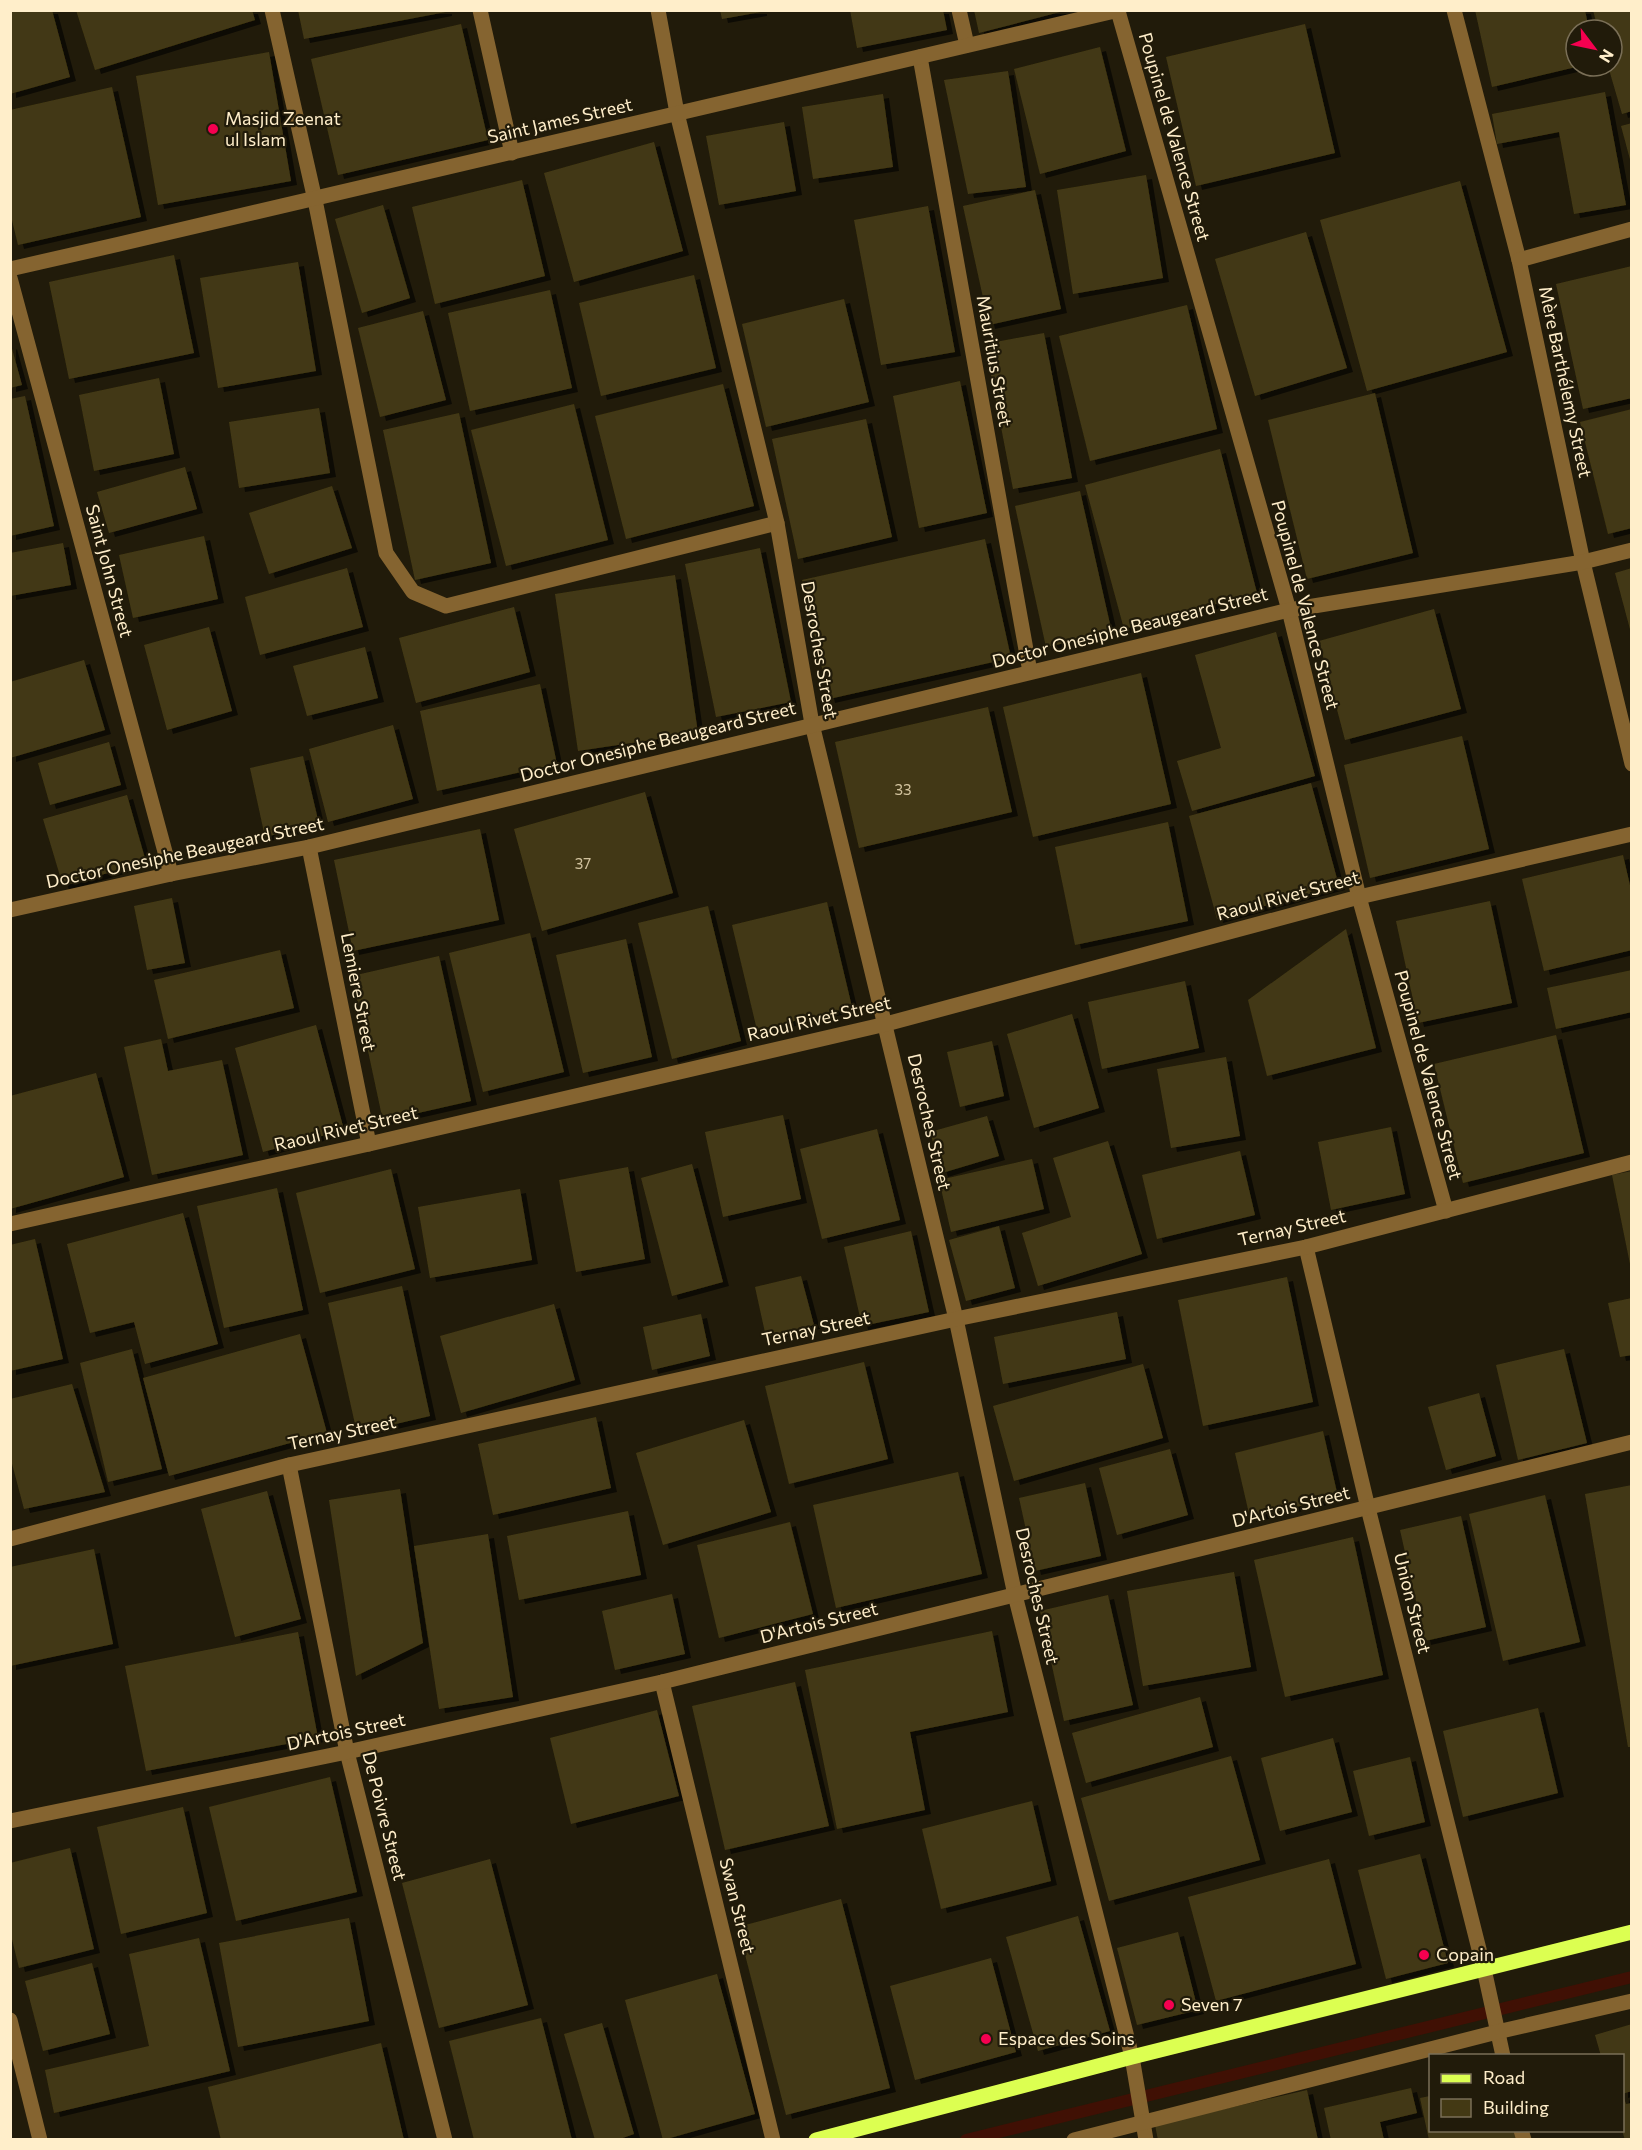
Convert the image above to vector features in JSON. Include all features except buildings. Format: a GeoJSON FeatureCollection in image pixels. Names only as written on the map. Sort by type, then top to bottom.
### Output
{"type":"FeatureCollection","features":[{"type":"Feature","properties":{"kind":"main road"},"geometry":{"type":"LineString","coordinates":[[816,2139],[1632,1932]]}},
{"type":"Feature","properties":{"kind":"street"},"geometry":{"type":"LineString","coordinates":[[272,10],[315,200],[386,553],[413,592],[446,606],[777,523]]}},
{"type":"Feature","properties":{"kind":"street"},"geometry":{"type":"LineString","coordinates":[[480,10],[512,153]]}},
{"type":"Feature","properties":{"kind":"street","name":"Desroches Street"},"geometry":{"type":"LineString","coordinates":[[658,10],[677,113],[777,523],[812,724],[956,1318],[1015,1595],[1132,2057],[1146,2139]]}},
{"type":"Feature","properties":{"kind":"street"},"geometry":{"type":"LineString","coordinates":[[959,10],[967,45]]}},
{"type":"Feature","properties":{"kind":"street","name":"Mère Barthélemy Street"},"geometry":{"type":"LineString","coordinates":[[1454,10],[1519,260],[1583,561],[1632,764]]}},
{"type":"Feature","properties":{"kind":"street","name":"Saint James Street"},"geometry":{"type":"LineString","coordinates":[[10,269],[315,200],[1118,11]]}},
{"type":"Feature","properties":{"kind":"street","name":"Poupinel de Valence Street"},"geometry":{"type":"LineString","coordinates":[[1118,11],[1288,610],[1359,897],[1446,1211]]}},
{"type":"Feature","properties":{"kind":"street","name":"Mauritius Street"},"geometry":{"type":"LineString","coordinates":[[920,57],[1030,672]]}},
{"type":"Feature","properties":{"kind":"street"},"geometry":{"type":"LineString","coordinates":[[1519,260],[1632,229]]}},
{"type":"Feature","properties":{"kind":"street","name":"Saint John Street"},"geometry":{"type":"LineString","coordinates":[[10,278],[171,874]]}},
{"type":"Feature","properties":{"kind":"street","name":"Doctor Onesiphe Beaugeard Street"},"geometry":{"type":"LineString","coordinates":[[10,910],[171,874],[309,847],[1288,610],[1583,561],[1632,550]]}},
{"type":"Feature","properties":{"kind":"street","name":"Raoul Rivet Street"},"geometry":{"type":"LineString","coordinates":[[10,1224],[369,1144],[886,1024],[1359,897],[1632,834]]}},
{"type":"Feature","properties":{"kind":"street","name":"Lemiere Street"},"geometry":{"type":"LineString","coordinates":[[309,847],[369,1144]]}},
{"type":"Feature","properties":{"kind":"street","name":"Ternay Street"},"geometry":{"type":"LineString","coordinates":[[10,1539],[289,1465],[956,1318],[1306,1247],[1632,1162]]}},
{"type":"Feature","properties":{"kind":"street","name":"Union Street"},"geometry":{"type":"LineString","coordinates":[[1306,1247],[1368,1508],[1484,1968],[1503,2054]]}},
{"type":"Feature","properties":{"kind":"street","name":"D'Artois Street"},"geometry":{"type":"LineString","coordinates":[[10,1821],[348,1752],[662,1682],[1632,1442]]}},
{"type":"Feature","properties":{"kind":"street","name":"De Poivre Street"},"geometry":{"type":"LineString","coordinates":[[289,1465],[348,1752],[445,2139]]}},
{"type":"Feature","properties":{"kind":"street","name":"Swan Street"},"geometry":{"type":"LineString","coordinates":[[662,1682],[773,2139]]}},
{"type":"Feature","properties":{"kind":"street"},"geometry":{"type":"LineString","coordinates":[[1074,2139],[1497,2032],[1632,2001]]}},
{"type":"Feature","properties":{"kind":"street"},"geometry":{"type":"LineString","coordinates":[[10,2020],[40,2139]]}},
{"type":"Feature","properties":{"kind":"waterway"},"geometry":{"type":"LineString","coordinates":[[966,2140],[1632,1977]]}},
{"type":"Feature","properties":{"kind":"place","name":"Masjid Zeenat ul Islam"},"geometry":{"type":"Point","coordinates":[213,129]}},
{"type":"Feature","properties":{"kind":"place","name":"Copain"},"geometry":{"type":"Point","coordinates":[1424,1955]}},
{"type":"Feature","properties":{"kind":"place","name":"Seven 7"},"geometry":{"type":"Point","coordinates":[1169,2005]}},
{"type":"Feature","properties":{"kind":"place","name":"Espace des Soins"},"geometry":{"type":"Point","coordinates":[986,2039]}}]}
